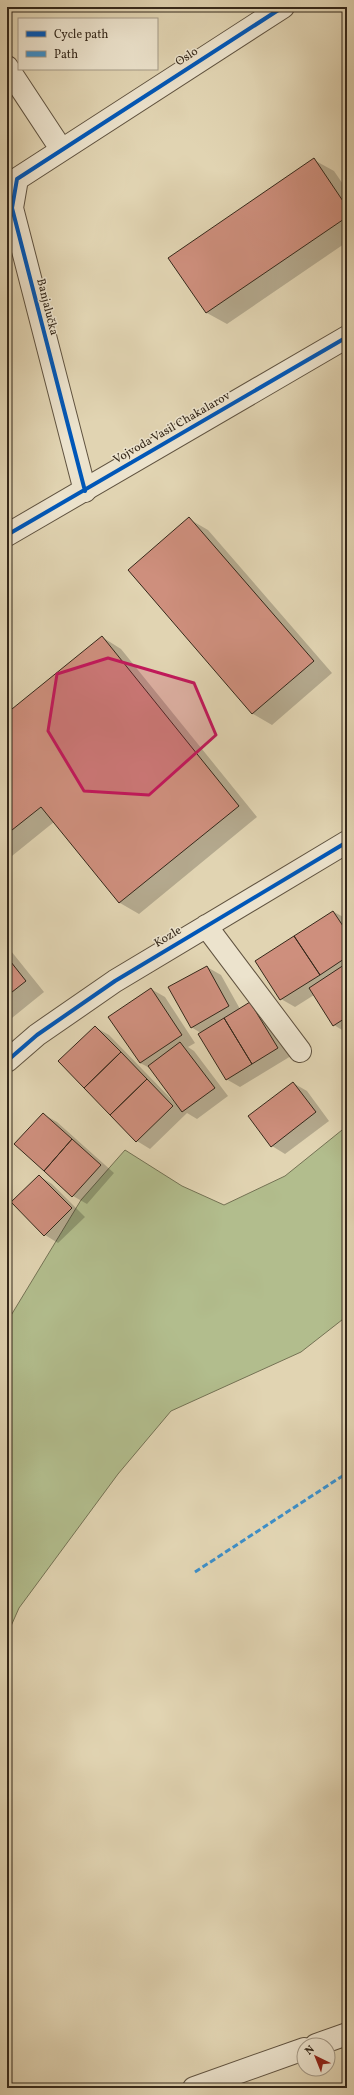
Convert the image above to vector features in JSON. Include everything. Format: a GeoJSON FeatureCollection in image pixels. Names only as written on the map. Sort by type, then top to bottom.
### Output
{"type":"FeatureCollection","features":[{"type":"Feature","properties":{"kind":"street","name":"Oslo"},"geometry":{"type":"LineString","coordinates":[[61,149],[283,7]]}},
{"type":"Feature","properties":{"kind":"street"},"geometry":{"type":"LineString","coordinates":[[7,67],[61,149]]}},
{"type":"Feature","properties":{"kind":"street","name":"Banjalučka"},"geometry":{"type":"LineString","coordinates":[[61,149],[17,179],[12,208],[85,491]]}},
{"type":"Feature","properties":{"kind":"street","name":"Vojvoda Vasil Chakalarov"},"geometry":{"type":"LineString","coordinates":[[7,535],[85,491],[347,337]]}},
{"type":"Feature","properties":{"kind":"street","name":"Kozle"},"geometry":{"type":"LineString","coordinates":[[7,1061],[37,1035],[109,986],[347,842]]}},
{"type":"Feature","properties":{"kind":"street"},"geometry":{"type":"LineString","coordinates":[[206,926],[300,1051]]}},
{"type":"Feature","properties":{"kind":"street"},"geometry":{"type":"LineString","coordinates":[[336,2038],[347,2034]]}},
{"type":"Feature","properties":{"kind":"street"},"geometry":{"type":"LineString","coordinates":[[194,2088],[296,2052]]}},
{"type":"Feature","properties":{"kind":"highlighted area"},"geometry":{"type":"Polygon","coordinates":[[[108,658],[194,683],[216,735],[149,795],[84,791],[48,731],[57,674],[108,658]]]}},
{"type":"Feature","properties":{"kind":"green space"},"geometry":{"type":"Polygon","coordinates":[[[347,1126],[347,1316],[301,1352],[171,1411],[118,1474],[19,1608],[7,1635],[7,1322],[81,1200],[125,1150],[182,1186],[224,1205],[285,1176],[347,1126]]]}},
{"type":"Feature","properties":{"kind":"building"},"geometry":{"type":"Polygon","coordinates":[[[314,158],[347,207],[347,217],[206,313],[168,258],[314,158]]]}},
{"type":"Feature","properties":{"kind":"building"},"geometry":{"type":"Polygon","coordinates":[[[189,517],[314,661],[252,714],[128,570],[189,517]]]}},
{"type":"Feature","properties":{"kind":"building"},"geometry":{"type":"Polygon","coordinates":[[[102,636],[239,806],[119,903],[41,807],[7,834],[7,713],[102,636]]]}},
{"type":"Feature","properties":{"kind":"building"},"geometry":{"type":"Polygon","coordinates":[[[333,911],[347,932],[347,957],[320,975],[294,936],[333,911]]]}},
{"type":"Feature","properties":{"kind":"building"},"geometry":{"type":"Polygon","coordinates":[[[294,936],[320,975],[280,1000],[255,961],[294,936]]]}},
{"type":"Feature","properties":{"kind":"building"},"geometry":{"type":"Polygon","coordinates":[[[7,957],[26,981],[7,996],[7,957]]]}},
{"type":"Feature","properties":{"kind":"building"},"geometry":{"type":"Polygon","coordinates":[[[347,963],[347,1017],[333,1026],[309,988],[347,963]]]}},
{"type":"Feature","properties":{"kind":"building"},"geometry":{"type":"Polygon","coordinates":[[[207,966],[229,1006],[191,1028],[168,987],[207,966]]]}},
{"type":"Feature","properties":{"kind":"building"},"geometry":{"type":"Polygon","coordinates":[[[151,988],[182,1035],[140,1063],[108,1017],[151,988]]]}},
{"type":"Feature","properties":{"kind":"building"},"geometry":{"type":"Polygon","coordinates":[[[250,1002],[278,1048],[252,1064],[224,1018],[250,1002]]]}},
{"type":"Feature","properties":{"kind":"building"},"geometry":{"type":"Polygon","coordinates":[[[224,1018],[252,1064],[226,1080],[198,1034],[224,1018]]]}},
{"type":"Feature","properties":{"kind":"building"},"geometry":{"type":"Polygon","coordinates":[[[95,1026],[121,1052],[84,1088],[58,1061],[95,1026]]]}},
{"type":"Feature","properties":{"kind":"building"},"geometry":{"type":"Polygon","coordinates":[[[180,1042],[215,1088],[182,1112],[148,1066],[180,1042]]]}},
{"type":"Feature","properties":{"kind":"building"},"geometry":{"type":"Polygon","coordinates":[[[121,1052],[147,1079],[110,1115],[84,1088],[121,1052]]]}},
{"type":"Feature","properties":{"kind":"building"},"geometry":{"type":"Polygon","coordinates":[[[147,1079],[173,1106],[136,1142],[110,1115],[147,1079]]]}},
{"type":"Feature","properties":{"kind":"building"},"geometry":{"type":"Polygon","coordinates":[[[293,1082],[316,1112],[271,1147],[248,1116],[293,1082]]]}},
{"type":"Feature","properties":{"kind":"building"},"geometry":{"type":"Polygon","coordinates":[[[43,1113],[72,1139],[44,1171],[14,1144],[43,1113]]]}},
{"type":"Feature","properties":{"kind":"building"},"geometry":{"type":"Polygon","coordinates":[[[72,1139],[101,1165],[72,1197],[44,1171],[72,1139]]]}},
{"type":"Feature","properties":{"kind":"building"},"geometry":{"type":"Polygon","coordinates":[[[39,1175],[72,1208],[44,1236],[11,1202],[39,1175]]]}},
{"type":"Feature","properties":{"kind":"marked path"},"geometry":{"type":"LineString","coordinates":[[195,1572],[347,1473]]}},
{"type":"Feature","properties":{"kind":"cycle path"},"geometry":{"type":"LineString","coordinates":[[85,491],[12,208],[17,179],[283,7]]}},
{"type":"Feature","properties":{"kind":"cycle path"},"geometry":{"type":"LineString","coordinates":[[7,535],[347,337]]}},
{"type":"Feature","properties":{"kind":"cycle path"},"geometry":{"type":"LineString","coordinates":[[7,1061],[37,1035],[115,981],[347,842]]}}]}
